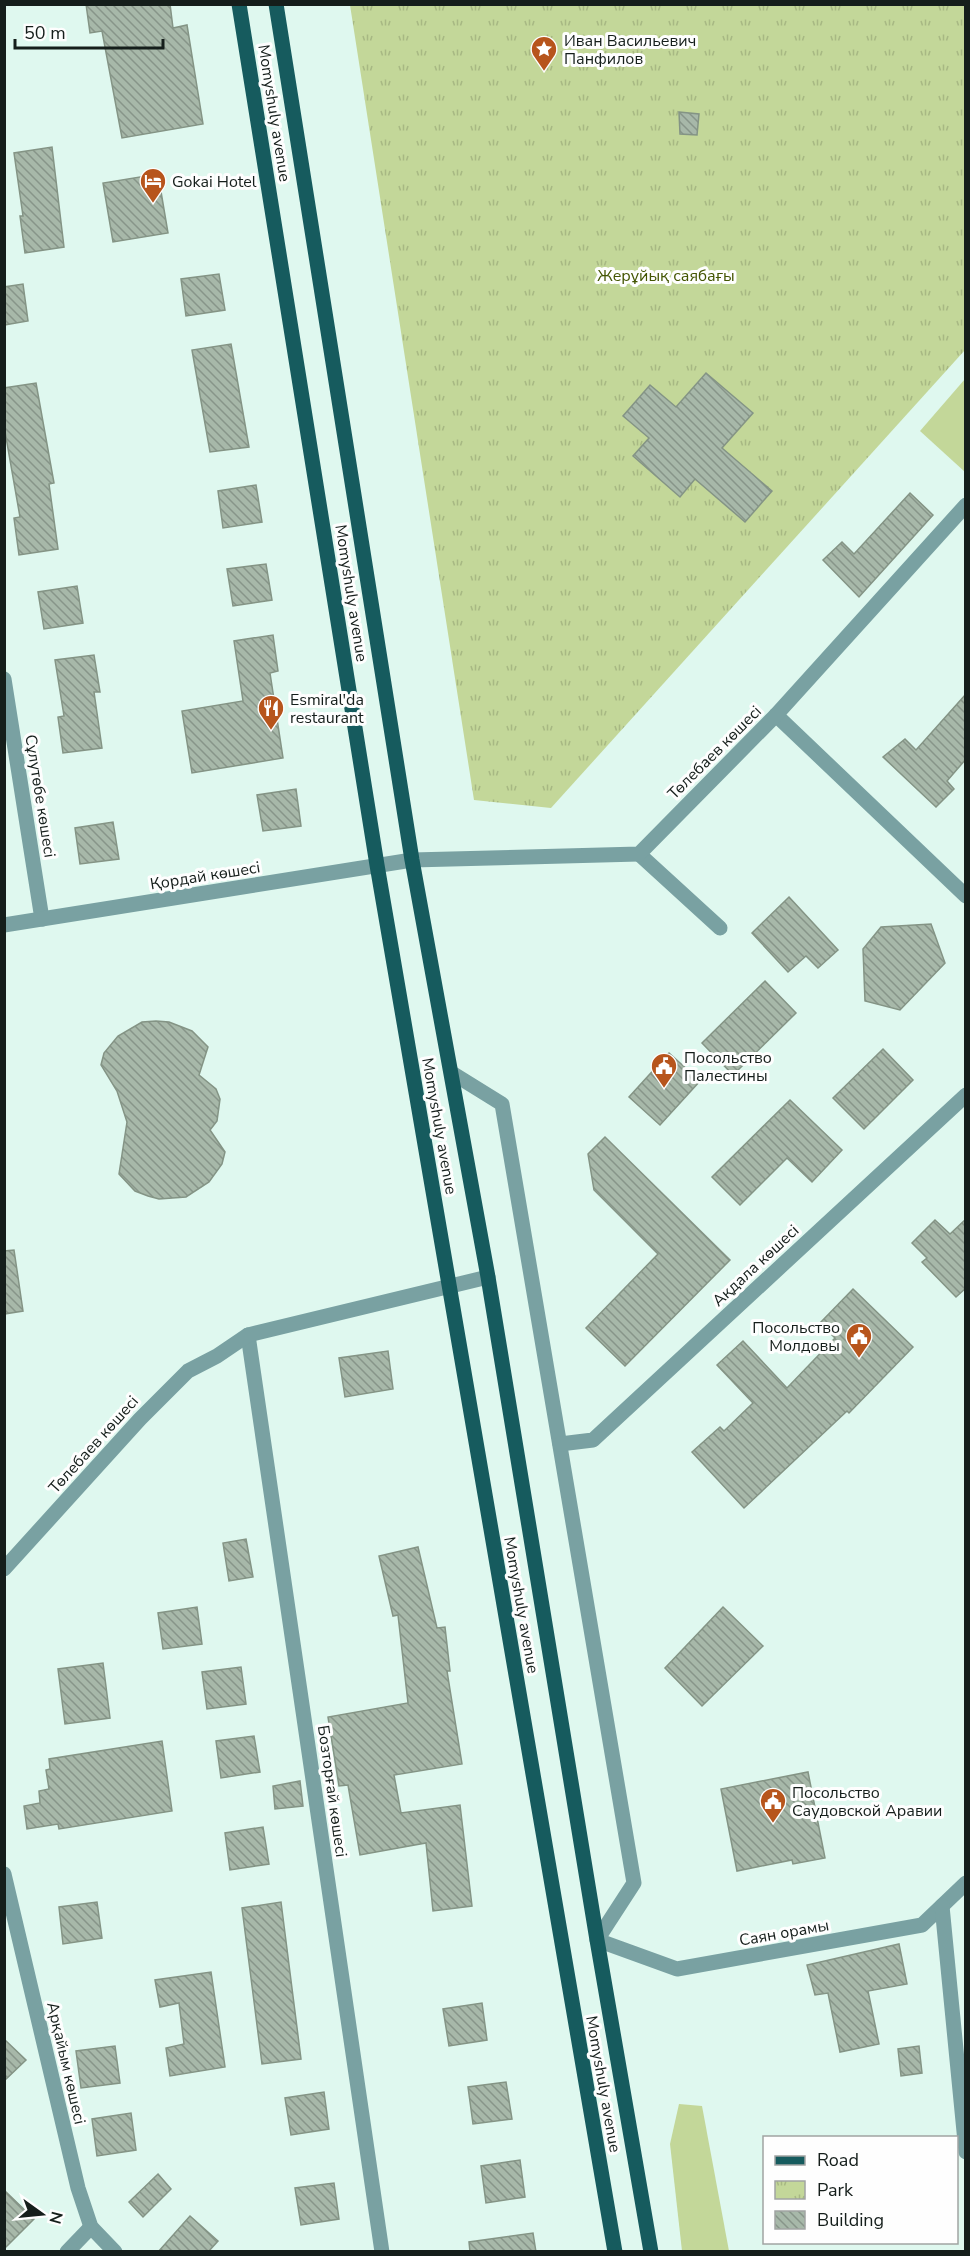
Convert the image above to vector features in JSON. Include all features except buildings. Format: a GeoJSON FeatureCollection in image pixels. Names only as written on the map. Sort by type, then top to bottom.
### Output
{"type":"FeatureCollection","features":[{"type":"Feature","properties":{"kind":"main road","name":"Momyshuly avenue"},"geometry":{"type":"LineString","coordinates":[[239,4],[377,865],[615,2252]]}},
{"type":"Feature","properties":{"kind":"main road","name":"Momyshuly avenue"},"geometry":{"type":"LineString","coordinates":[[276,4],[412,860],[488,1276],[597,1940],[651,2252]]}},
{"type":"Feature","properties":{"kind":"street","name":"Төлебаев көшесі"},"geometry":{"type":"LineString","coordinates":[[639,854],[776,716],[966,505]]}},
{"type":"Feature","properties":{"kind":"street","name":"Сұлутөбе көшесі"},"geometry":{"type":"LineString","coordinates":[[4,679],[42,919]]}},
{"type":"Feature","properties":{"kind":"street"},"geometry":{"type":"LineString","coordinates":[[776,716],[966,896]]}},
{"type":"Feature","properties":{"kind":"street"},"geometry":{"type":"LineString","coordinates":[[412,860],[639,854],[720,928]]}},
{"type":"Feature","properties":{"kind":"street","name":"Қордай көшесі"},"geometry":{"type":"LineString","coordinates":[[4,925],[412,860]]}},
{"type":"Feature","properties":{"kind":"street"},"geometry":{"type":"LineString","coordinates":[[452,1073],[502,1104],[634,1883],[597,1940]]}},
{"type":"Feature","properties":{"kind":"street","name":"Ақдала көшесі"},"geometry":{"type":"LineString","coordinates":[[560,1444],[593,1440],[966,1095]]}},
{"type":"Feature","properties":{"kind":"street"},"geometry":{"type":"LineString","coordinates":[[248,1335],[488,1276]]}},
{"type":"Feature","properties":{"kind":"street","name":"Төлебаев көшесі"},"geometry":{"type":"LineString","coordinates":[[4,1569],[140,1419],[188,1371],[217,1356],[248,1335]]}},
{"type":"Feature","properties":{"kind":"street","name":"Бозторғай көшесі"},"geometry":{"type":"LineString","coordinates":[[248,1335],[382,2252]]}},
{"type":"Feature","properties":{"kind":"street","name":"Арқайым көшесі"},"geometry":{"type":"LineString","coordinates":[[4,1874],[78,2188],[91,2227],[114,2252]]}},
{"type":"Feature","properties":{"kind":"street","name":"Саян орамы"},"geometry":{"type":"LineString","coordinates":[[597,1940],[677,1969],[922,1925],[966,1883]]}},
{"type":"Feature","properties":{"kind":"street"},"geometry":{"type":"LineString","coordinates":[[942,1906],[966,2152]]}},
{"type":"Feature","properties":{"kind":"street"},"geometry":{"type":"LineString","coordinates":[[67,2252],[91,2227]]}},
{"type":"Feature","properties":{"kind":"green space","name":"Жерұйық саябағы"},"geometry":{"type":"Polygon","coordinates":[[[350,5],[965,5],[965,350],[551,808],[474,800],[350,5]]]}},
{"type":"Feature","properties":{"kind":"green space"},"geometry":{"type":"Polygon","coordinates":[[[965,379],[965,472],[920,431],[965,379]]]}},
{"type":"Feature","properties":{"kind":"green space"},"geometry":{"type":"Polygon","coordinates":[[[679,2104],[702,2106],[729,2251],[682,2251],[670,2144],[679,2104]]]}},
{"type":"Feature","properties":{"kind":"place","name":"Иван Васильевич Панфилов"},"geometry":{"type":"Point","coordinates":[544,72]}},
{"type":"Feature","properties":{"kind":"place","name":"Gokai Hotel"},"geometry":{"type":"Point","coordinates":[153,204]}},
{"type":"Feature","properties":{"kind":"place","name":"Esmiral'da restaurant"},"geometry":{"type":"Point","coordinates":[271,731]}},
{"type":"Feature","properties":{"kind":"place","name":"Посольство Палестины"},"geometry":{"type":"Point","coordinates":[664,1089]}},
{"type":"Feature","properties":{"kind":"place","name":"Посольство Молдовы"},"geometry":{"type":"Point","coordinates":[859,1359]}},
{"type":"Feature","properties":{"kind":"place","name":"Посольство Саудовской Аравии"},"geometry":{"type":"Point","coordinates":[773,1824]}}]}
